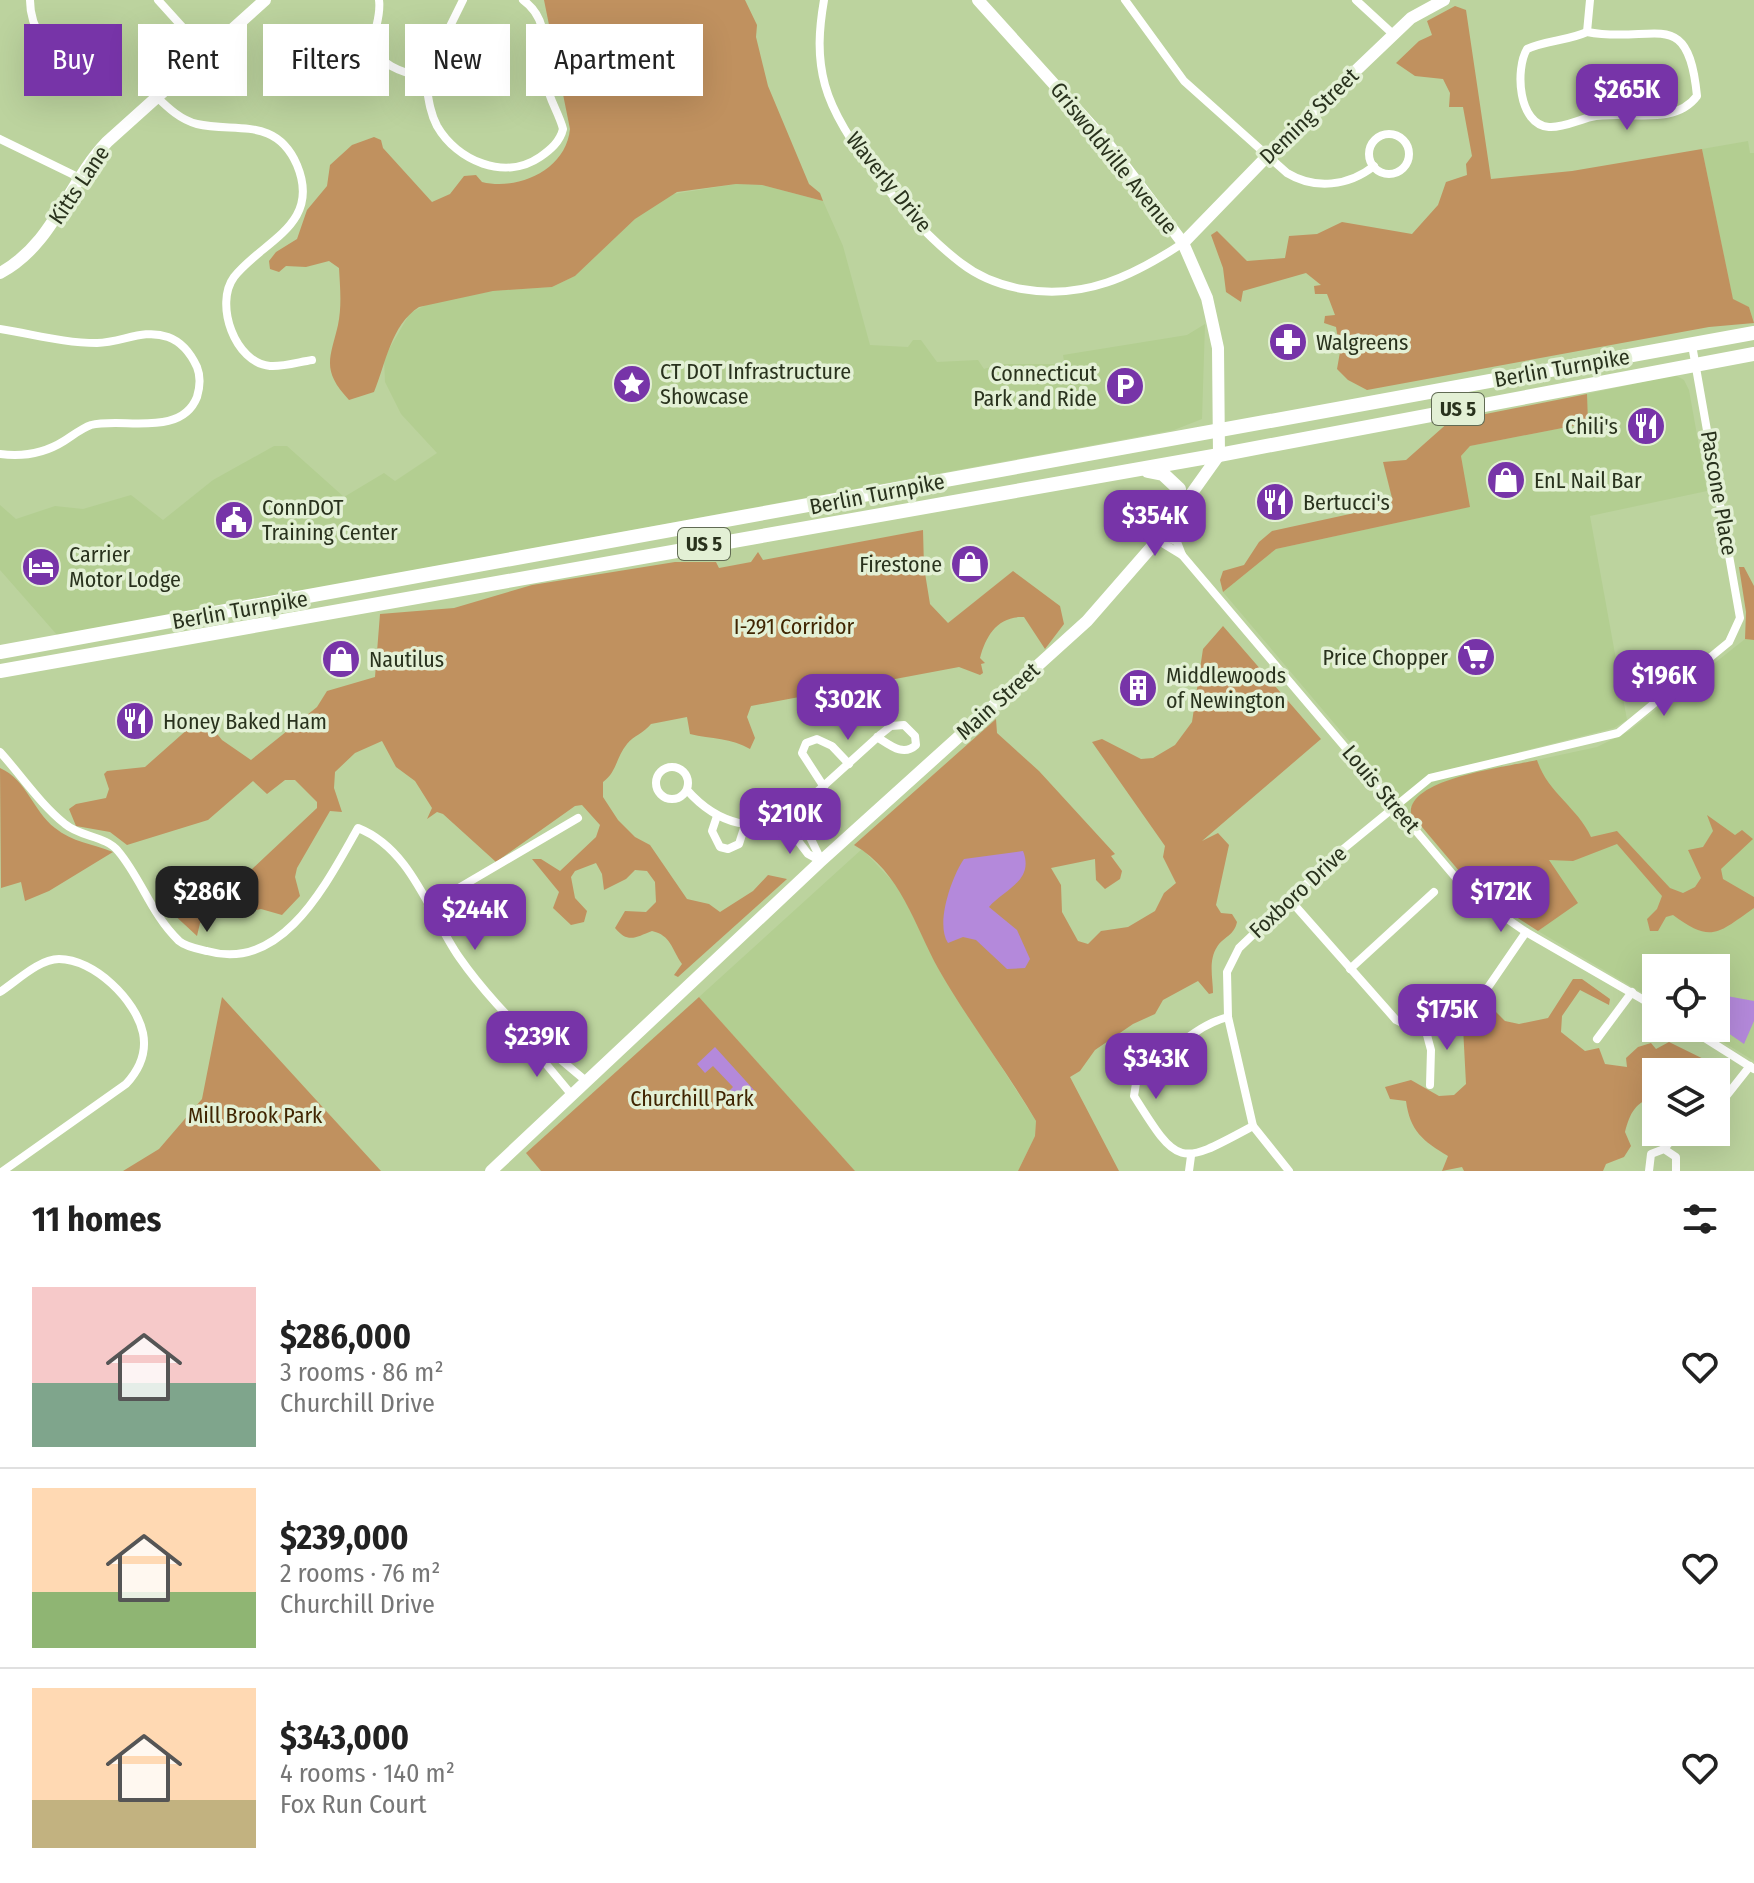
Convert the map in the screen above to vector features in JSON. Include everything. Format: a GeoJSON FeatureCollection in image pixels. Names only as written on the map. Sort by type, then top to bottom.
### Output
{"type":"FeatureCollection","features":[{"type":"Feature","properties":{"kind":"highway","name":"Berlin Turnpike"},"geometry":{"type":"LineString","coordinates":[[1,653],[1754,333]]}},
{"type":"Feature","properties":{"kind":"highway","name":"Berlin Turnpike"},"geometry":{"type":"LineString","coordinates":[[0,671],[902,508],[1219,455],[1754,354]]}},
{"type":"Feature","properties":{"kind":"highway"},"geometry":{"type":"LineString","coordinates":[[1127,470],[1158,472],[1175,483],[1179,496],[1164,531]]}},
{"type":"Feature","properties":{"kind":"highway"},"geometry":{"type":"LineString","coordinates":[[879,493],[902,508]]}},
{"type":"Feature","properties":{"kind":"highway"},"geometry":{"type":"LineString","coordinates":[[504,563],[506,580]]}},
{"type":"Feature","properties":{"kind":"highway"},"geometry":{"type":"LineString","coordinates":[[202,616],[205,636]]}},
{"type":"Feature","properties":{"kind":"street"},"geometry":{"type":"LineString","coordinates":[[30,0],[35,24]]}},
{"type":"Feature","properties":{"kind":"street"},"geometry":{"type":"LineString","coordinates":[[158,0],[180,24]]}},
{"type":"Feature","properties":{"kind":"street","name":"Kitts Lane"},"geometry":{"type":"LineString","coordinates":[[238,24],[265,0]]}},
{"type":"Feature","properties":{"kind":"street"},"geometry":{"type":"LineString","coordinates":[[379,0],[374,37],[380,55],[405,74]]}},
{"type":"Feature","properties":{"kind":"street"},"geometry":{"type":"LineString","coordinates":[[451,24],[463,0]]}},
{"type":"Feature","properties":{"kind":"street"},"geometry":{"type":"LineString","coordinates":[[428,96],[438,128],[466,156],[481,164],[513,168],[531,163],[557,143],[563,129],[546,82],[544,33],[537,16],[523,0]]}},
{"type":"Feature","properties":{"kind":"street","name":"Waverly Drive"},"geometry":{"type":"LineString","coordinates":[[824,0],[819,29],[820,54],[825,85],[834,109],[897,200],[962,264],[1004,285],[1042,291],[1063,290],[1120,280],[1183,243]]}},
{"type":"Feature","properties":{"kind":"street","name":"Griswoldville Avenue"},"geometry":{"type":"LineString","coordinates":[[978,0],[1108,144],[1183,243],[1198,273],[1213,320],[1221,432]]}},
{"type":"Feature","properties":{"kind":"street"},"geometry":{"type":"LineString","coordinates":[[1125,0],[1184,81],[1293,176],[1315,184],[1350,179],[1374,166]]}},
{"type":"Feature","properties":{"kind":"street"},"geometry":{"type":"LineString","coordinates":[[1356,0],[1394,35]]}},
{"type":"Feature","properties":{"kind":"street","name":"Deming Street"},"geometry":{"type":"LineString","coordinates":[[1183,243],[1267,156],[1411,18],[1444,0]]}},
{"type":"Feature","properties":{"kind":"street"},"geometry":{"type":"LineString","coordinates":[[1587,32],[1590,0]]}},
{"type":"Feature","properties":{"kind":"street"},"geometry":{"type":"LineString","coordinates":[[1587,32],[1608,36],[1674,36],[1684,43],[1694,61],[1697,96],[1691,105],[1671,113],[1594,116],[1548,127],[1535,122],[1526,110],[1521,60],[1527,49],[1538,44],[1566,41],[1587,32]]}},
{"type":"Feature","properties":{"kind":"street"},"geometry":{"type":"LineString","coordinates":[[157,97],[190,122],[225,128],[251,126],[268,133],[283,146],[296,164],[302,186],[300,208],[279,239],[234,277],[227,293],[227,310],[230,327],[240,345],[255,360],[269,366],[312,360]]}},
{"type":"Feature","properties":{"kind":"street","name":"Kitts Lane"},"geometry":{"type":"LineString","coordinates":[[0,273],[40,241],[107,142],[157,97]]}},
{"type":"Feature","properties":{"kind":"street"},"geometry":{"type":"LineString","coordinates":[[1392,134],[1407,143],[1408,160],[1401,170],[1384,173],[1374,166],[1369,154],[1376,138],[1392,134]]}},
{"type":"Feature","properties":{"kind":"street"},"geometry":{"type":"LineString","coordinates":[[0,139],[80,178]]}},
{"type":"Feature","properties":{"kind":"street"},"geometry":{"type":"LineString","coordinates":[[0,329],[69,343],[102,343],[151,332],[172,338],[187,350],[198,370],[200,388],[194,403],[179,416],[157,423],[89,426],[52,449],[33,454],[0,454]]}},
{"type":"Feature","properties":{"kind":"street","name":"Pascone Place"},"geometry":{"type":"LineString","coordinates":[[1395,804],[1430,778],[1451,771],[1618,733],[1729,642],[1740,618],[1692,345]]}},
{"type":"Feature","properties":{"kind":"street"},"geometry":{"type":"LineString","coordinates":[[1219,455],[1221,432]]}},
{"type":"Feature","properties":{"kind":"street","name":"Main Street"},"geometry":{"type":"LineString","coordinates":[[491,1171],[821,861],[1087,621],[1164,531],[1219,455]]}},
{"type":"Feature","properties":{"kind":"street","name":"Louis Street"},"geometry":{"type":"LineString","coordinates":[[1164,531],[1177,542],[1182,555],[1467,891],[1526,932],[1642,998]]}},
{"type":"Feature","properties":{"kind":"street"},"geometry":{"type":"LineString","coordinates":[[687,790],[717,816],[745,825],[783,821],[824,787],[877,737],[891,726],[904,725],[915,736],[916,745],[911,750],[900,751],[877,737]]}},
{"type":"Feature","properties":{"kind":"street"},"geometry":{"type":"LineString","coordinates":[[824,787],[802,753],[806,743],[817,739],[825,742],[849,764]]}},
{"type":"Feature","properties":{"kind":"street"},"geometry":{"type":"LineString","coordinates":[[0,752],[66,826],[111,844],[119,852],[154,910],[182,944],[229,957],[261,947],[289,928],[315,903],[358,828],[379,838],[402,864],[473,976],[537,1046],[541,1058],[571,1094]]}},
{"type":"Feature","properties":{"kind":"street","name":"Foxboro Drive"},"geometry":{"type":"LineString","coordinates":[[1289,1171],[1253,1126],[1228,1017],[1227,972],[1239,948],[1395,804]]}},
{"type":"Feature","properties":{"kind":"street"},"geometry":{"type":"LineString","coordinates":[[797,810],[821,861]]}},
{"type":"Feature","properties":{"kind":"street"},"geometry":{"type":"LineString","coordinates":[[717,816],[712,831],[720,847],[728,849],[739,844],[745,825]]}},
{"type":"Feature","properties":{"kind":"street"},"geometry":{"type":"LineString","coordinates":[[428,906],[578,818]]}},
{"type":"Feature","properties":{"kind":"street"},"geometry":{"type":"LineString","coordinates":[[783,821],[808,854],[821,861]]}},
{"type":"Feature","properties":{"kind":"street"},"geometry":{"type":"LineString","coordinates":[[1350,969],[1434,892]]}},
{"type":"Feature","properties":{"kind":"street"},"geometry":{"type":"LineString","coordinates":[[1290,900],[1396,1020],[1410,1027],[1424,1024],[1480,999],[1526,932]]}},
{"type":"Feature","properties":{"kind":"street"},"geometry":{"type":"LineString","coordinates":[[0,992],[48,960],[79,963],[96,970],[128,1004],[144,1035],[139,1070],[126,1084],[3,1171]]}},
{"type":"Feature","properties":{"kind":"street"},"geometry":{"type":"LineString","coordinates":[[1597,1039],[1632,992]]}},
{"type":"Feature","properties":{"kind":"street"},"geometry":{"type":"LineString","coordinates":[[1228,1017],[1198,1029],[1133,1083],[1134,1096],[1164,1144],[1191,1156],[1253,1126]]}},
{"type":"Feature","properties":{"kind":"street"},"geometry":{"type":"LineString","coordinates":[[1424,1024],[1431,1050],[1430,1085]]}},
{"type":"Feature","properties":{"kind":"street"},"geometry":{"type":"LineString","coordinates":[[1711,1042],[1752,1068],[1730,1093]]}},
{"type":"Feature","properties":{"kind":"street"},"geometry":{"type":"LineString","coordinates":[[537,1046],[548,1049],[586,1081]]}},
{"type":"Feature","properties":{"kind":"street"},"geometry":{"type":"LineString","coordinates":[[1649,1171],[1651,1154],[1666,1146]]}},
{"type":"Feature","properties":{"kind":"street"},"geometry":{"type":"LineString","coordinates":[[1664,1149],[1676,1157],[1676,1171]]}},
{"type":"Feature","properties":{"kind":"street"},"geometry":{"type":"LineString","coordinates":[[1189,1171],[1191,1156]]}},
{"type":"Feature","properties":{"kind":"shaded area"},"geometry":{"type":"Polygon","coordinates":[[[1748,141],[1750,153],[1754,153],[1754,322],[1749,307],[1733,300],[1702,149],[1748,141]]]}},
{"type":"Feature","properties":{"kind":"shaded area"},"geometry":{"type":"Polygon","coordinates":[[[736,184],[762,185],[823,201],[843,246],[870,345],[908,347],[913,340],[921,340],[937,362],[978,360],[984,369],[1000,364],[1054,364],[1064,361],[1063,355],[1187,335],[1205,324],[1202,419],[1174,430],[58,636],[0,570],[0,505],[16,519],[55,506],[83,509],[131,495],[163,520],[213,480],[274,446],[287,446],[344,497],[384,473],[395,481],[437,453],[401,414],[385,382],[384,358],[410,313],[434,301],[493,291],[552,287],[575,276],[635,219],[667,195],[736,184]]]}},
{"type":"Feature","properties":{"kind":"shaded area"},"geometry":{"type":"Polygon","coordinates":[[[1675,375],[1684,380],[1689,390],[1707,491],[1590,516],[1627,720],[1614,728],[1519,752],[1500,768],[1597,747],[1629,731],[1745,639],[1754,640],[1754,1061],[1723,1042],[1730,1042],[1730,954],[1642,954],[1642,993],[1538,931],[1578,902],[1410,806],[1411,814],[1223,592],[1276,549],[1469,507],[1461,456],[1470,446],[1587,423],[1587,394],[1675,375]]]}},
{"type":"Feature","properties":{"kind":"shaded area"},"geometry":{"type":"Polygon","coordinates":[[[862,849],[899,888],[939,970],[1036,1121],[1035,1136],[1018,1171],[855,1171],[699,997],[862,849]]]}},
{"type":"Feature","properties":{"kind":"shaded area"},"geometry":{"type":"Polygon","coordinates":[[[1023,851],[1026,861],[1021,877],[989,907],[1017,930],[1030,959],[1025,968],[1007,969],[976,940],[963,937],[948,943],[944,935],[944,913],[950,888],[964,859],[1023,851]]]}},
{"type":"Feature","properties":{"kind":"shaded area"},"geometry":{"type":"Polygon","coordinates":[[[1730,997],[1754,1001],[1754,1021],[1744,1044],[1730,1034],[1730,997]]]}},
{"type":"Feature","properties":{"kind":"shaded area"},"geometry":{"type":"Polygon","coordinates":[[[715,1047],[754,1090],[735,1108],[724,1096],[733,1087],[713,1066],[705,1073],[697,1064],[715,1047]]]}},
{"type":"Feature","properties":{"kind":"green space"},"geometry":{"type":"Polygon","coordinates":[[[544,0],[745,0],[757,25],[756,37],[768,86],[809,184],[820,193],[823,201],[762,185],[736,184],[677,192],[635,219],[575,276],[552,287],[493,291],[419,307],[402,324],[390,345],[374,392],[349,400],[334,380],[330,364],[340,311],[339,268],[329,261],[306,267],[286,266],[279,272],[270,269],[269,261],[276,252],[297,239],[307,210],[327,186],[330,165],[352,145],[374,137],[381,140],[383,148],[432,202],[450,194],[464,176],[476,175],[482,182],[510,183],[525,180],[550,166],[560,156],[570,129],[563,96],[703,96],[703,24],[549,24],[544,0]]]}},
{"type":"Feature","properties":{"kind":"green space"},"geometry":{"type":"Polygon","coordinates":[[[1455,6],[1466,10],[1491,179],[1572,171],[1702,149],[1733,299],[1749,307],[1754,323],[1709,327],[1367,390],[1348,380],[1337,369],[1340,352],[1336,327],[1324,323],[1325,316],[1335,315],[1327,294],[1315,294],[1314,286],[1321,285],[1306,273],[1243,291],[1241,302],[1226,292],[1223,268],[1211,235],[1217,231],[1247,261],[1285,258],[1289,236],[1317,234],[1342,222],[1412,234],[1438,205],[1446,182],[1467,175],[1466,164],[1472,156],[1463,107],[1449,107],[1450,93],[1443,79],[1415,76],[1396,63],[1419,41],[1432,35],[1427,21],[1455,6]]]}},
{"type":"Feature","properties":{"kind":"green space"},"geometry":{"type":"Polygon","coordinates":[[[1587,394],[1588,423],[1470,446],[1461,456],[1470,507],[1276,549],[1223,592],[1220,580],[1223,571],[1244,565],[1259,542],[1272,531],[1382,507],[1392,498],[1383,462],[1406,460],[1450,421],[1587,394]]]}},
{"type":"Feature","properties":{"kind":"green space","name":"I-291 Corridor"},"geometry":{"type":"Polygon","coordinates":[[[923,530],[924,567],[930,604],[948,623],[1013,571],[1060,606],[1064,624],[1045,649],[1024,617],[1000,623],[994,628],[983,650],[980,658],[985,663],[981,664],[983,673],[980,675],[959,667],[751,706],[747,717],[755,738],[750,749],[729,741],[690,734],[687,717],[651,724],[629,741],[611,774],[603,782],[603,797],[618,820],[635,837],[650,845],[687,899],[709,904],[720,912],[753,891],[768,875],[787,879],[678,977],[674,975],[682,964],[663,936],[652,931],[628,938],[615,928],[625,911],[646,912],[656,902],[655,882],[647,871],[635,870],[626,879],[604,890],[602,874],[596,863],[575,871],[571,877],[575,898],[587,911],[584,922],[571,925],[553,908],[559,892],[532,859],[541,859],[560,871],[596,837],[600,825],[582,805],[575,806],[496,862],[443,814],[437,812],[427,819],[432,808],[415,781],[396,767],[382,741],[355,753],[335,772],[334,788],[342,812],[330,811],[297,868],[295,877],[300,896],[282,915],[261,909],[206,920],[200,923],[197,936],[157,899],[220,893],[233,887],[317,808],[317,802],[295,780],[285,780],[267,794],[253,781],[208,820],[127,845],[110,832],[76,826],[69,809],[76,804],[106,798],[109,789],[104,774],[107,771],[145,767],[198,720],[206,720],[222,740],[251,760],[317,707],[327,691],[375,677],[380,614],[454,608],[532,585],[675,562],[716,562],[719,568],[751,562],[758,552],[763,560],[923,530]]]}},
{"type":"Feature","properties":{"kind":"green space"},"geometry":{"type":"Polygon","coordinates":[[[1739,567],[1744,567],[1754,586],[1754,640],[1745,639],[1746,612],[1739,567]]]}},
{"type":"Feature","properties":{"kind":"green space"},"geometry":{"type":"Polygon","coordinates":[[[1223,626],[1321,739],[1202,841],[1218,833],[1229,845],[1216,905],[1221,913],[1232,914],[1237,922],[1234,930],[1214,952],[1213,993],[1209,994],[1198,981],[1163,1000],[1155,1014],[1133,1024],[1095,1050],[1080,1071],[1070,1077],[1119,1171],[1018,1171],[1035,1136],[1036,1121],[939,970],[895,885],[870,856],[854,845],[996,719],[997,733],[1039,771],[1115,854],[1111,856],[1122,871],[1120,879],[1105,889],[1096,880],[1095,859],[1051,868],[1061,885],[1062,912],[1078,941],[1088,944],[1101,931],[1128,927],[1155,911],[1164,893],[1176,883],[1163,857],[1165,846],[1092,742],[1102,739],[1141,759],[1153,758],[1175,745],[1192,722],[1203,649],[1223,626]]]}},
{"type":"Feature","properties":{"kind":"green space"},"geometry":{"type":"Polygon","coordinates":[[[1537,760],[1548,781],[1591,837],[1617,831],[1670,888],[1683,893],[1695,887],[1701,878],[1688,850],[1703,847],[1713,831],[1707,815],[1735,835],[1742,830],[1753,839],[1721,869],[1723,879],[1754,897],[1754,908],[1715,932],[1697,930],[1673,915],[1666,917],[1658,931],[1650,931],[1647,919],[1657,909],[1662,896],[1617,844],[1573,861],[1549,860],[1578,903],[1538,931],[1488,899],[1465,878],[1411,814],[1414,802],[1425,791],[1441,783],[1537,760]]]}},
{"type":"Feature","properties":{"kind":"green space"},"geometry":{"type":"Polygon","coordinates":[[[0,768],[17,780],[55,828],[76,840],[113,852],[49,891],[25,901],[21,882],[1,888],[0,768]]]}},
{"type":"Feature","properties":{"kind":"green space"},"geometry":{"type":"Polygon","coordinates":[[[1573,979],[1582,979],[1610,999],[1609,1005],[1580,990],[1562,1016],[1561,1032],[1585,1051],[1599,1048],[1605,1064],[1627,1067],[1626,1058],[1638,1047],[1651,1043],[1656,1049],[1669,1042],[1702,1058],[1642,1058],[1642,1102],[1631,1114],[1625,1132],[1631,1146],[1624,1157],[1606,1164],[1603,1171],[1464,1171],[1462,1167],[1442,1171],[1448,1156],[1419,1134],[1414,1128],[1406,1101],[1390,1099],[1385,1087],[1411,1080],[1439,1096],[1454,1095],[1466,1084],[1463,1027],[1474,1021],[1484,1000],[1505,1021],[1519,1024],[1548,1018],[1573,979]]]}},
{"type":"Feature","properties":{"kind":"green space","name":"Mill Brook Park"},"geometry":{"type":"Polygon","coordinates":[[[222,997],[381,1171],[123,1171],[159,1149],[202,1099],[222,997]]]}},
{"type":"Feature","properties":{"kind":"green space","name":"Churchill Park"},"geometry":{"type":"Polygon","coordinates":[[[699,997],[855,1171],[541,1171],[526,1153],[699,997]]]}},
{"type":"Feature","properties":{"kind":"place","name":"Walgreens"},"geometry":{"type":"Point","coordinates":[1288,342]}},
{"type":"Feature","properties":{"kind":"place","name":"CT DOT Infrastructure Showcase"},"geometry":{"type":"Point","coordinates":[632,384]}},
{"type":"Feature","properties":{"kind":"place","name":"Connecticut Park and Ride"},"geometry":{"type":"Point","coordinates":[1125,386]}},
{"type":"Feature","properties":{"kind":"place","name":"Chili's"},"geometry":{"type":"Point","coordinates":[1646,426]}},
{"type":"Feature","properties":{"kind":"place","name":"EnL Nail Bar"},"geometry":{"type":"Point","coordinates":[1506,480]}},
{"type":"Feature","properties":{"kind":"place","name":"Bertucci's"},"geometry":{"type":"Point","coordinates":[1275,502]}},
{"type":"Feature","properties":{"kind":"place","name":"ConnDOT Training Center"},"geometry":{"type":"Point","coordinates":[234,520]}},
{"type":"Feature","properties":{"kind":"place","name":"Firestone"},"geometry":{"type":"Point","coordinates":[970,564]}},
{"type":"Feature","properties":{"kind":"place","name":"Carrier Motor Lodge"},"geometry":{"type":"Point","coordinates":[41,567]}},
{"type":"Feature","properties":{"kind":"place","name":"Price Chopper"},"geometry":{"type":"Point","coordinates":[1476,657]}},
{"type":"Feature","properties":{"kind":"place","name":"Nautilus"},"geometry":{"type":"Point","coordinates":[341,659]}},
{"type":"Feature","properties":{"kind":"place","name":"Middlewoods of Newington"},"geometry":{"type":"Point","coordinates":[1138,688]}},
{"type":"Feature","properties":{"kind":"place","name":"Honey Baked Ham"},"geometry":{"type":"Point","coordinates":[135,721]}}]}
